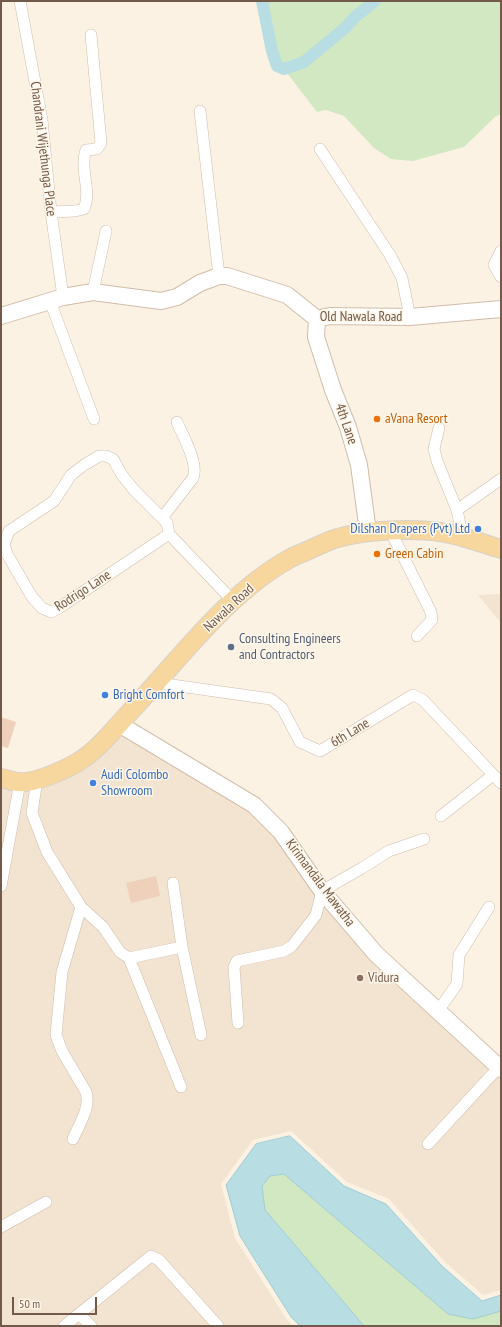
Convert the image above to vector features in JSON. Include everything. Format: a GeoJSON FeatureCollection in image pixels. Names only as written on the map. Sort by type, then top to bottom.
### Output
{"type":"FeatureCollection","features":[{"type":"Feature","properties":{"kind":"main road","name":"Nawala Road"},"geometry":{"type":"LineString","coordinates":[[1,778],[28,781],[59,772],[79,762],[98,746],[158,683],[200,634],[233,601],[265,575],[291,558],[337,538],[368,532],[441,532],[501,549]]}},
{"type":"Feature","properties":{"kind":"street","name":"Chandrani Wijethunga Place"},"geometry":{"type":"LineString","coordinates":[[20,1],[42,120],[51,212],[57,299],[94,419]]}},
{"type":"Feature","properties":{"kind":"street"},"geometry":{"type":"LineString","coordinates":[[51,212],[84,209],[87,193],[84,158],[86,150],[97,148],[101,143],[91,36]]}},
{"type":"Feature","properties":{"kind":"street"},"geometry":{"type":"LineString","coordinates":[[1,316],[57,299],[93,292],[161,301],[177,298],[200,283],[219,276],[200,111]]}},
{"type":"Feature","properties":{"kind":"street"},"geometry":{"type":"LineString","coordinates":[[320,149],[396,266],[402,278],[410,317]]}},
{"type":"Feature","properties":{"kind":"street"},"geometry":{"type":"LineString","coordinates":[[93,292],[106,230]]}},
{"type":"Feature","properties":{"kind":"street"},"geometry":{"type":"LineString","coordinates":[[501,251],[494,265],[501,277]]}},
{"type":"Feature","properties":{"kind":"street","name":"Old Nawala Road"},"geometry":{"type":"LineString","coordinates":[[219,276],[227,276],[287,295],[317,319],[330,316],[410,317],[501,309]]}},
{"type":"Feature","properties":{"kind":"street","name":"4th Lane"},"geometry":{"type":"LineString","coordinates":[[317,319],[316,337],[333,390],[348,427],[359,465],[368,532]]}},
{"type":"Feature","properties":{"kind":"street"},"geometry":{"type":"LineString","coordinates":[[162,518],[193,478],[195,473],[194,463],[177,422]]}},
{"type":"Feature","properties":{"kind":"street"},"geometry":{"type":"LineString","coordinates":[[439,428],[434,449],[437,462],[457,510],[463,538]]}},
{"type":"Feature","properties":{"kind":"street","name":"Rodrigo Lane"},"geometry":{"type":"LineString","coordinates":[[169,534],[51,612],[42,608],[32,597],[7,554],[3,543],[9,531],[54,501],[71,475],[99,456],[106,456],[113,459],[122,475],[134,490],[167,523],[169,534],[233,601]]}},
{"type":"Feature","properties":{"kind":"street"},"geometry":{"type":"LineString","coordinates":[[457,510],[501,479]]}},
{"type":"Feature","properties":{"kind":"street"},"geometry":{"type":"LineString","coordinates":[[391,532],[431,612],[432,620],[417,636]]}},
{"type":"Feature","properties":{"kind":"street","name":"6th Lane"},"geometry":{"type":"LineString","coordinates":[[158,683],[271,699],[282,708],[300,742],[320,751],[413,695],[423,700],[501,783]]}},
{"type":"Feature","properties":{"kind":"street","name":"Kirimandala Mawatha"},"geometry":{"type":"LineString","coordinates":[[119,724],[254,805],[281,832],[322,891],[376,954],[500,1068]]}},
{"type":"Feature","properties":{"kind":"street"},"geometry":{"type":"LineString","coordinates":[[441,816],[493,775]]}},
{"type":"Feature","properties":{"kind":"street"},"geometry":{"type":"LineString","coordinates":[[1,886],[28,781]]}},
{"type":"Feature","properties":{"kind":"street"},"geometry":{"type":"LineString","coordinates":[[28,781],[32,813],[47,852],[81,907],[103,927],[120,952],[129,958],[181,1087]]}},
{"type":"Feature","properties":{"kind":"street"},"geometry":{"type":"LineString","coordinates":[[238,1023],[234,967],[237,961],[284,951],[292,946],[316,915],[322,891],[389,851],[424,839]]}},
{"type":"Feature","properties":{"kind":"street"},"geometry":{"type":"LineString","coordinates":[[173,883],[182,947],[201,1036]]}},
{"type":"Feature","properties":{"kind":"street"},"geometry":{"type":"LineString","coordinates":[[73,1139],[86,1111],[88,1098],[62,1051],[56,1035],[62,972],[81,907]]}},
{"type":"Feature","properties":{"kind":"street"},"geometry":{"type":"LineString","coordinates":[[438,1011],[457,984],[459,956],[489,907]]}},
{"type":"Feature","properties":{"kind":"street"},"geometry":{"type":"LineString","coordinates":[[129,958],[182,947]]}},
{"type":"Feature","properties":{"kind":"street"},"geometry":{"type":"LineString","coordinates":[[428,1144],[500,1068]]}},
{"type":"Feature","properties":{"kind":"street"},"geometry":{"type":"LineString","coordinates":[[1,1226],[46,1202]]}},
{"type":"Feature","properties":{"kind":"street"},"geometry":{"type":"LineString","coordinates":[[64,1326],[151,1256],[159,1260],[218,1326]]}},
{"type":"Feature","properties":{"kind":"street"},"geometry":{"type":"LineString","coordinates":[[79,1314],[91,1326]]}},
{"type":"Feature","properties":{"kind":"shaded area"},"geometry":{"type":"Polygon","coordinates":[[[501,594],[501,623],[478,595],[501,594]]]}},
{"type":"Feature","properties":{"kind":"shaded area"},"geometry":{"type":"Polygon","coordinates":[[[121,729],[252,808],[373,956],[501,1077],[501,1290],[483,1295],[445,1262],[389,1199],[347,1182],[291,1131],[253,1140],[221,1184],[235,1238],[287,1320],[293,1326],[1,1326],[1,783],[20,788],[121,729]]]}},
{"type":"Feature","properties":{"kind":"green space"},"geometry":{"type":"Polygon","coordinates":[[[262,1],[501,1],[501,114],[496,116],[464,147],[413,161],[391,159],[374,148],[344,116],[326,110],[317,112],[284,69],[277,66],[272,51],[262,1]]]}},
{"type":"Feature","properties":{"kind":"green space"},"geometry":{"type":"Polygon","coordinates":[[[284,1174],[448,1314],[473,1319],[501,1311],[501,1326],[364,1326],[265,1210],[262,1186],[270,1176],[284,1174]]]}},
{"type":"Feature","properties":{"kind":"water"},"geometry":{"type":"Polygon","coordinates":[[[290,1136],[344,1186],[386,1204],[442,1266],[482,1301],[501,1295],[501,1311],[473,1319],[448,1314],[284,1174],[270,1176],[262,1186],[265,1210],[364,1326],[300,1326],[291,1317],[240,1236],[226,1185],[256,1144],[290,1136]]]}},
{"type":"Feature","properties":{"kind":"building"},"geometry":{"type":"Polygon","coordinates":[[[1,717],[16,722],[8,748],[1,746],[1,717]]]}},
{"type":"Feature","properties":{"kind":"building"},"geometry":{"type":"Polygon","coordinates":[[[156,876],[160,896],[131,903],[126,883],[156,876]]]}},
{"type":"Feature","properties":{"kind":"waterway"},"geometry":{"type":"LineString","coordinates":[[262,1],[272,51],[277,66],[284,69],[304,62],[375,1]]}},
{"type":"Feature","properties":{"kind":"place","name":"aVana Resort"},"geometry":{"type":"Point","coordinates":[377,419]}},
{"type":"Feature","properties":{"kind":"place","name":"Dilshan Drapers (Pvt) Ltd"},"geometry":{"type":"Point","coordinates":[478,529]}},
{"type":"Feature","properties":{"kind":"place","name":"Green Cabin"},"geometry":{"type":"Point","coordinates":[377,554]}},
{"type":"Feature","properties":{"kind":"place","name":"Consulting Engineers and Contractors"},"geometry":{"type":"Point","coordinates":[231,647]}},
{"type":"Feature","properties":{"kind":"place","name":"Bright Comfort"},"geometry":{"type":"Point","coordinates":[105,695]}},
{"type":"Feature","properties":{"kind":"place","name":"Audi Colombo Showroom"},"geometry":{"type":"Point","coordinates":[93,783]}},
{"type":"Feature","properties":{"kind":"place","name":"Vidura"},"geometry":{"type":"Point","coordinates":[360,978]}}]}
